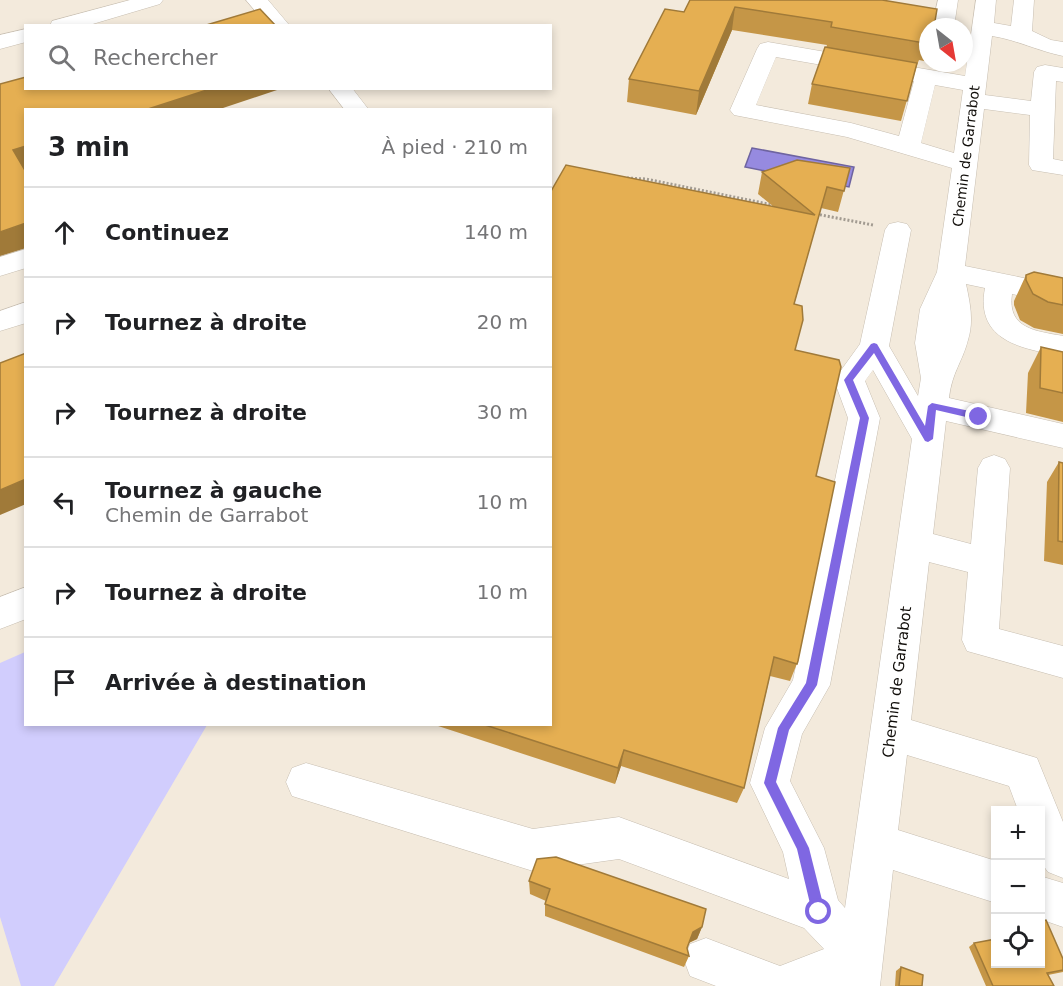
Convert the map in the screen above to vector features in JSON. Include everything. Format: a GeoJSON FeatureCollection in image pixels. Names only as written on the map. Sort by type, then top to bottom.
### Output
{"type":"FeatureCollection","features":[{"type":"Feature","properties":{"kind":"street"},"geometry":{"type":"LineString","coordinates":[[67,24],[153,0]]}},
{"type":"Feature","properties":{"kind":"street"},"geometry":{"type":"LineString","coordinates":[[256,0],[278,24]]}},
{"type":"Feature","properties":{"kind":"street"},"geometry":{"type":"LineString","coordinates":[[945,18],[948,0]]}},
{"type":"Feature","properties":{"kind":"street","name":"Chemin de Garrabot"},"geometry":{"type":"LineString","coordinates":[[859,972],[932,408],[954,340],[958,311],[950,274],[986,0]]}},
{"type":"Feature","properties":{"kind":"street"},"geometry":{"type":"LineString","coordinates":[[1021,34],[1024,0]]}},
{"type":"Feature","properties":{"kind":"street"},"geometry":{"type":"LineString","coordinates":[[983,28],[1021,34],[1045,46],[1063,49]]}},
{"type":"Feature","properties":{"kind":"street"},"geometry":{"type":"LineString","coordinates":[[0,42],[24,36]]}},
{"type":"Feature","properties":{"kind":"street"},"geometry":{"type":"LineString","coordinates":[[965,164],[851,130],[742,110],[768,49],[926,77],[974,93],[1049,124]]}},
{"type":"Feature","properties":{"kind":"street"},"geometry":{"type":"LineString","coordinates":[[1063,75],[1045,72],[1049,124],[1041,165],[1063,168]]}},
{"type":"Feature","properties":{"kind":"street"},"geometry":{"type":"LineString","coordinates":[[908,147],[926,77]]}},
{"type":"Feature","properties":{"kind":"street"},"geometry":{"type":"LineString","coordinates":[[341,90],[356,108]]}},
{"type":"Feature","properties":{"kind":"street"},"geometry":{"type":"LineString","coordinates":[[786,986],[859,972],[819,912],[803,848],[770,783],[784,728],[811,685],[864,418],[849,380],[874,346],[898,231]]}},
{"type":"Feature","properties":{"kind":"street"},"geometry":{"type":"LineString","coordinates":[[0,267],[24,259]]}},
{"type":"Feature","properties":{"kind":"street"},"geometry":{"type":"LineString","coordinates":[[950,274],[1063,295]]}},
{"type":"Feature","properties":{"kind":"street"},"geometry":{"type":"LineString","coordinates":[[1000,282],[997,309],[1002,320],[1023,338],[1063,346]]}},
{"type":"Feature","properties":{"kind":"street"},"geometry":{"type":"LineString","coordinates":[[0,321],[24,313]]}},
{"type":"Feature","properties":{"kind":"street"},"geometry":{"type":"LineString","coordinates":[[874,346],[932,408],[1063,436]]}},
{"type":"Feature","properties":{"kind":"street"},"geometry":{"type":"LineString","coordinates":[[994,468],[980,640],[1063,662]]}},
{"type":"Feature","properties":{"kind":"street"},"geometry":{"type":"LineString","coordinates":[[915,544],[986,562]]}},
{"type":"Feature","properties":{"kind":"street"},"geometry":{"type":"LineString","coordinates":[[0,614],[24,603]]}},
{"type":"Feature","properties":{"kind":"street"},"geometry":{"type":"LineString","coordinates":[[890,732],[1023,771],[1036,806]]}},
{"type":"Feature","properties":{"kind":"street"},"geometry":{"type":"LineString","coordinates":[[306,782],[532,850],[619,838],[819,912]]}},
{"type":"Feature","properties":{"kind":"street"},"geometry":{"type":"LineString","coordinates":[[1045,828],[1063,857]]}},
{"type":"Feature","properties":{"kind":"street"},"geometry":{"type":"LineString","coordinates":[[876,844],[991,880]]}},
{"type":"Feature","properties":{"kind":"street"},"geometry":{"type":"LineString","coordinates":[[1045,898],[1063,905]]}},
{"type":"Feature","properties":{"kind":"street"},"geometry":{"type":"LineString","coordinates":[[705,960],[774,986]]}},
{"type":"Feature","properties":{"kind":"path"},"geometry":{"type":"LineString","coordinates":[[626,178],[646,179],[783,207]]}},
{"type":"Feature","properties":{"kind":"path"},"geometry":{"type":"LineString","coordinates":[[806,212],[898,231]]}},
{"type":"Feature","properties":{"kind":"shaded area"},"geometry":{"type":"Polygon","coordinates":[[[752,148],[854,167],[849,187],[745,167],[752,148]]]}},
{"type":"Feature","properties":{"kind":"shaded area"},"geometry":{"type":"Polygon","coordinates":[[[24,652],[24,726],[206,726],[54,986],[21,986],[0,917],[0,663],[24,652]]]}},
{"type":"Feature","properties":{"kind":"building"},"geometry":{"type":"Polygon","coordinates":[[[690,0],[882,0],[937,9],[936,18],[919,18],[919,42],[831,27],[832,22],[735,7],[699,91],[629,79],[665,9],[684,12],[690,0]]]}},
{"type":"Feature","properties":{"kind":"building"},"geometry":{"type":"Polygon","coordinates":[[[260,9],[274,24],[210,24],[260,9]]]}},
{"type":"Feature","properties":{"kind":"building"},"geometry":{"type":"Polygon","coordinates":[[[825,47],[917,63],[907,101],[812,84],[825,47]]]}},
{"type":"Feature","properties":{"kind":"building"},"geometry":{"type":"Polygon","coordinates":[[[24,78],[24,90],[207,90],[151,108],[24,108],[24,147],[13,150],[24,169],[24,224],[0,232],[0,84],[24,78]]]}},
{"type":"Feature","properties":{"kind":"building"},"geometry":{"type":"Polygon","coordinates":[[[797,160],[850,168],[844,191],[827,187],[794,304],[802,306],[803,320],[795,350],[839,360],[841,367],[816,476],[835,482],[798,661],[797,664],[774,657],[744,788],[624,750],[618,768],[488,726],[552,726],[552,190],[566,165],[815,215],[762,172],[797,160]]]}},
{"type":"Feature","properties":{"kind":"building"},"geometry":{"type":"Polygon","coordinates":[[[1034,272],[1063,278],[1063,305],[1048,302],[1033,294],[1026,275],[1034,272]]]}},
{"type":"Feature","properties":{"kind":"building"},"geometry":{"type":"Polygon","coordinates":[[[1041,347],[1063,352],[1063,393],[1040,388],[1041,347]]]}},
{"type":"Feature","properties":{"kind":"building"},"geometry":{"type":"Polygon","coordinates":[[[24,354],[24,480],[0,490],[0,363],[24,354]]]}},
{"type":"Feature","properties":{"kind":"building"},"geometry":{"type":"Polygon","coordinates":[[[1059,462],[1063,463],[1063,542],[1058,541],[1059,462]]]}},
{"type":"Feature","properties":{"kind":"building"},"geometry":{"type":"Polygon","coordinates":[[[556,857],[706,909],[702,927],[693,932],[687,948],[689,956],[545,904],[550,889],[529,881],[537,859],[556,857]]]}},
{"type":"Feature","properties":{"kind":"building"},"geometry":{"type":"Polygon","coordinates":[[[1045,920],[1063,959],[1063,970],[1047,973],[1054,986],[993,986],[974,943],[991,940],[991,968],[1045,968],[1045,920]]]}},
{"type":"Feature","properties":{"kind":"building"},"geometry":{"type":"Polygon","coordinates":[[[901,967],[923,975],[922,986],[899,986],[901,967]]]}},
{"type":"Feature","properties":{"kind":"route"},"geometry":{"type":"LineString","coordinates":[[819,912],[803,848],[770,783],[784,728],[811,685],[864,418],[849,380],[874,346],[928,439],[932,406],[979,417]]}}]}
